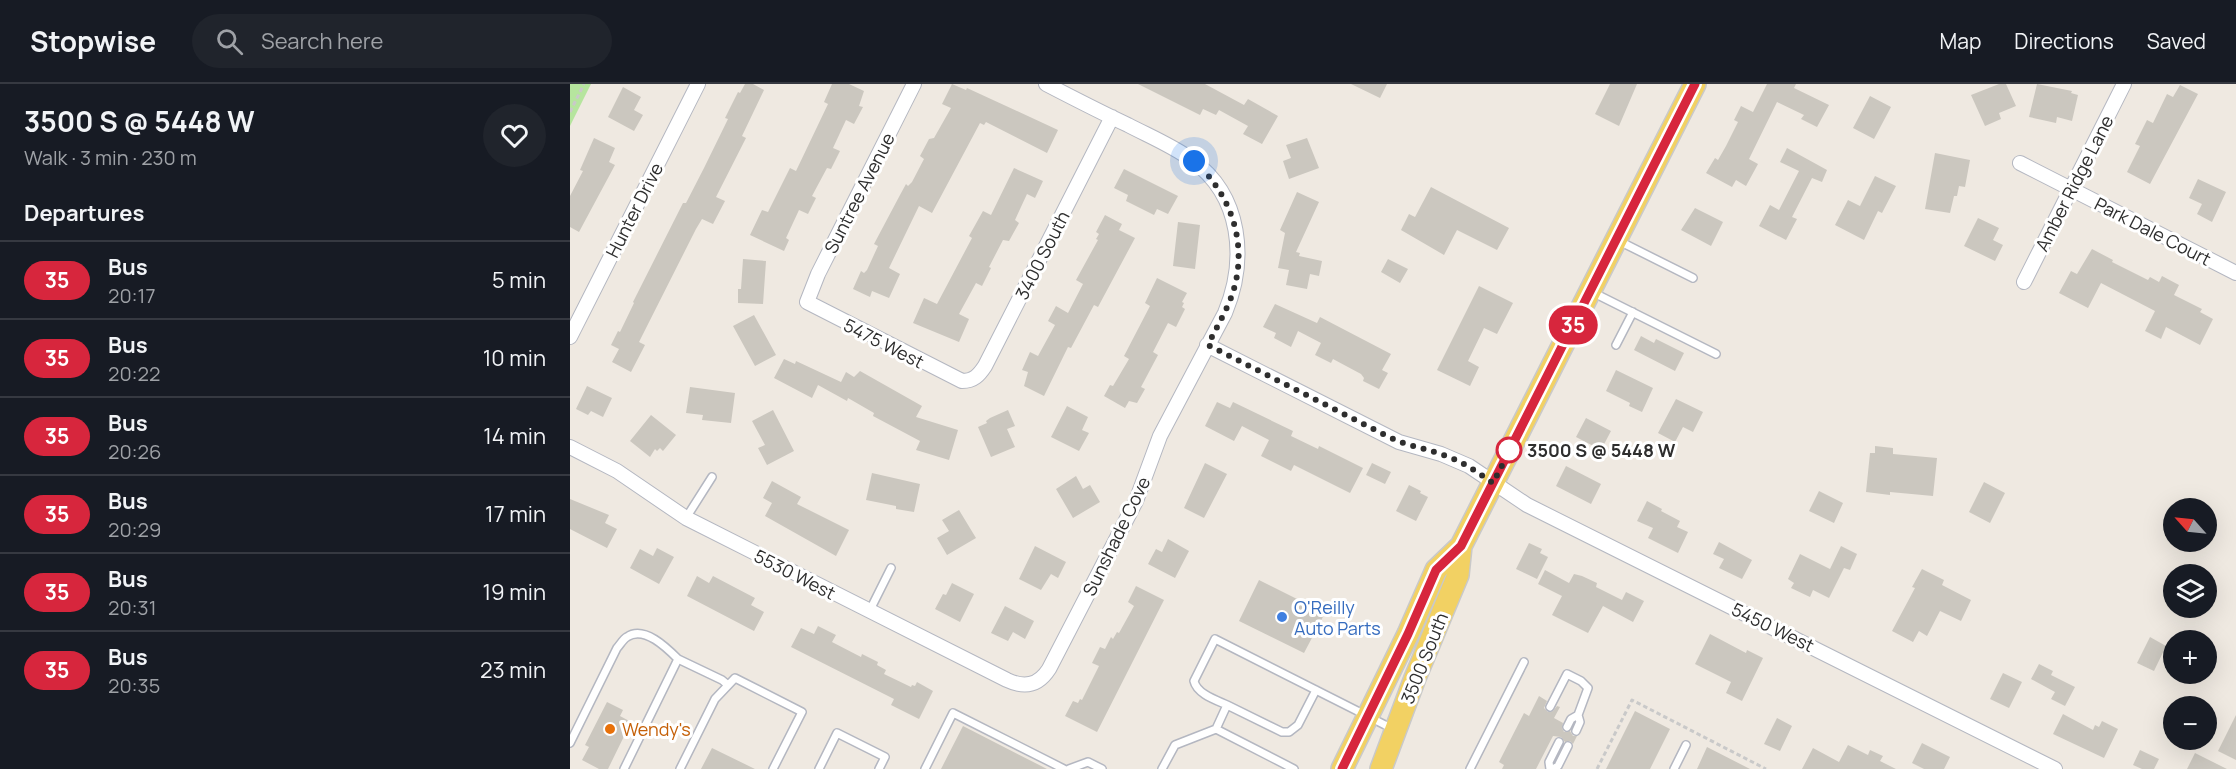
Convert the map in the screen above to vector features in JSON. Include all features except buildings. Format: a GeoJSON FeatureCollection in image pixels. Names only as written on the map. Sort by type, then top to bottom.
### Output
{"type":"FeatureCollection","features":[{"type":"Feature","properties":{"kind":"main road","name":"3500 South"},"geometry":{"type":"LineString","coordinates":[[1342,769],[1436,570],[1461,546],[1695,84]]}},
{"type":"Feature","properties":{"kind":"main road","name":"3500 South"},"geometry":{"type":"LineString","coordinates":[[1385,766],[1396,730],[1458,575],[1461,546]]}},
{"type":"Feature","properties":{"kind":"street","name":"Suntree Avenue"},"geometry":{"type":"LineString","coordinates":[[807,302],[818,274],[914,84]]}},
{"type":"Feature","properties":{"kind":"street","name":"Sunshade Cove"},"geometry":{"type":"LineString","coordinates":[[1028,685],[1040,681],[1049,669],[1136,501],[1155,449],[1229,303],[1237,275],[1237,235],[1232,213],[1216,184],[1194,161],[1168,145],[1046,84]]}},
{"type":"Feature","properties":{"kind":"street","name":"Amber Ridge Lane"},"geometry":{"type":"LineString","coordinates":[[2024,282],[2124,84]]}},
{"type":"Feature","properties":{"kind":"street","name":"Hunter Drive"},"geometry":{"type":"LineString","coordinates":[[570,337],[696,85]]}},
{"type":"Feature","properties":{"kind":"street","name":"3400 South"},"geometry":{"type":"LineString","coordinates":[[962,381],[975,378],[985,366],[1112,117]]}},
{"type":"Feature","properties":{"kind":"street","name":"Park Dale Court"},"geometry":{"type":"LineString","coordinates":[[2020,163],[2236,273]]}},
{"type":"Feature","properties":{"kind":"street","name":"5475 West"},"geometry":{"type":"LineString","coordinates":[[807,302],[962,381]]}},
{"type":"Feature","properties":{"kind":"street","name":"5450 West"},"geometry":{"type":"LineString","coordinates":[[1208,345],[1389,437],[1407,445],[1442,454],[1469,466],[1527,505],[2055,769]]}},
{"type":"Feature","properties":{"kind":"street","name":"5530 West"},"geometry":{"type":"LineString","coordinates":[[570,447],[617,471],[686,518],[1014,684],[1028,685]]}},
{"type":"Feature","properties":{"kind":"lane"},"geometry":{"type":"LineString","coordinates":[[1616,240],[1693,278]]}},
{"type":"Feature","properties":{"kind":"lane"},"geometry":{"type":"LineString","coordinates":[[1590,291],[1716,354]]}},
{"type":"Feature","properties":{"kind":"lane"},"geometry":{"type":"LineString","coordinates":[[1616,345],[1633,312]]}},
{"type":"Feature","properties":{"kind":"lane"},"geometry":{"type":"LineString","coordinates":[[686,518],[712,477]]}},
{"type":"Feature","properties":{"kind":"lane"},"geometry":{"type":"LineString","coordinates":[[869,612],[891,568]]}},
{"type":"Feature","properties":{"kind":"lane"},"geometry":{"type":"LineString","coordinates":[[570,743],[617,648],[627,636],[636,634],[651,638],[678,659],[722,680],[728,686]]}},
{"type":"Feature","properties":{"kind":"lane"},"geometry":{"type":"LineString","coordinates":[[1316,690],[1298,725],[1289,732],[1282,732],[1198,690],[1194,681],[1215,639],[1396,730]]}},
{"type":"Feature","properties":{"kind":"lane"},"geometry":{"type":"LineString","coordinates":[[624,769],[678,659]]}},
{"type":"Feature","properties":{"kind":"lane"},"geometry":{"type":"LineString","coordinates":[[1470,769],[1524,662]]}},
{"type":"Feature","properties":{"kind":"lane"},"geometry":{"type":"LineString","coordinates":[[1550,707],[1567,674],[1581,681],[1588,688],[1578,715],[1580,722],[1576,731]]}},
{"type":"Feature","properties":{"kind":"lane"},"geometry":{"type":"LineString","coordinates":[[680,769],[716,699],[735,678],[802,712],[773,769]]}},
{"type":"Feature","properties":{"kind":"lane"},"geometry":{"type":"LineString","coordinates":[[1162,769],[1174,746],[1216,729],[1227,705]]}},
{"type":"Feature","properties":{"kind":"lane"},"geometry":{"type":"LineString","coordinates":[[925,769],[954,713],[1064,769]]}},
{"type":"Feature","properties":{"kind":"lane"},"geometry":{"type":"LineString","coordinates":[[1567,727],[1571,719],[1578,715]]}},
{"type":"Feature","properties":{"kind":"lane"},"geometry":{"type":"LineString","coordinates":[[1216,729],[1294,769]]}},
{"type":"Feature","properties":{"kind":"lane"},"geometry":{"type":"LineString","coordinates":[[819,769],[837,733],[885,757],[879,769]]}},
{"type":"Feature","properties":{"kind":"lane"},"geometry":{"type":"LineString","coordinates":[[1559,742],[1549,762],[1552,769],[1558,766],[1568,746]]}},
{"type":"Feature","properties":{"kind":"lane"},"geometry":{"type":"LineString","coordinates":[[1674,769],[1686,745]]}},
{"type":"Feature","properties":{"kind":"lane"},"geometry":{"type":"LineString","coordinates":[[1069,769],[1088,762],[1102,769]]}},
{"type":"Feature","properties":{"kind":"path"},"geometry":{"type":"LineString","coordinates":[[570,112],[584,84]]}},
{"type":"Feature","properties":{"kind":"path"},"geometry":{"type":"LineString","coordinates":[[1597,769],[1632,700],[1766,769]]}},
{"type":"Feature","properties":{"kind":"green space"},"geometry":{"type":"Polygon","coordinates":[[[570,84],[591,84],[570,126],[570,84]]]}},
{"type":"Feature","properties":{"kind":"bus line","name":"35"},"geometry":{"type":"LineString","coordinates":[[1342,769],[1408,634],[1436,570],[1461,546],[1695,84]]}},
{"type":"Feature","properties":{"kind":"place","name":"3500 S @ 5448 W"},"geometry":{"type":"Point","coordinates":[1509,450]}},
{"type":"Feature","properties":{"kind":"place","name":"O'Reilly Auto Parts"},"geometry":{"type":"Point","coordinates":[1282,617]}},
{"type":"Feature","properties":{"kind":"place","name":"Wendy's"},"geometry":{"type":"Point","coordinates":[610,729]}},
{"type":"Feature","properties":{"kind":"route"},"geometry":{"type":"LineString","coordinates":[[1194,161],[1223,194],[1232,213],[1239,255],[1233,294],[1208,345],[1389,437],[1407,445],[1442,454],[1469,466],[1493,483],[1512,446],[1509,450]]}}]}
